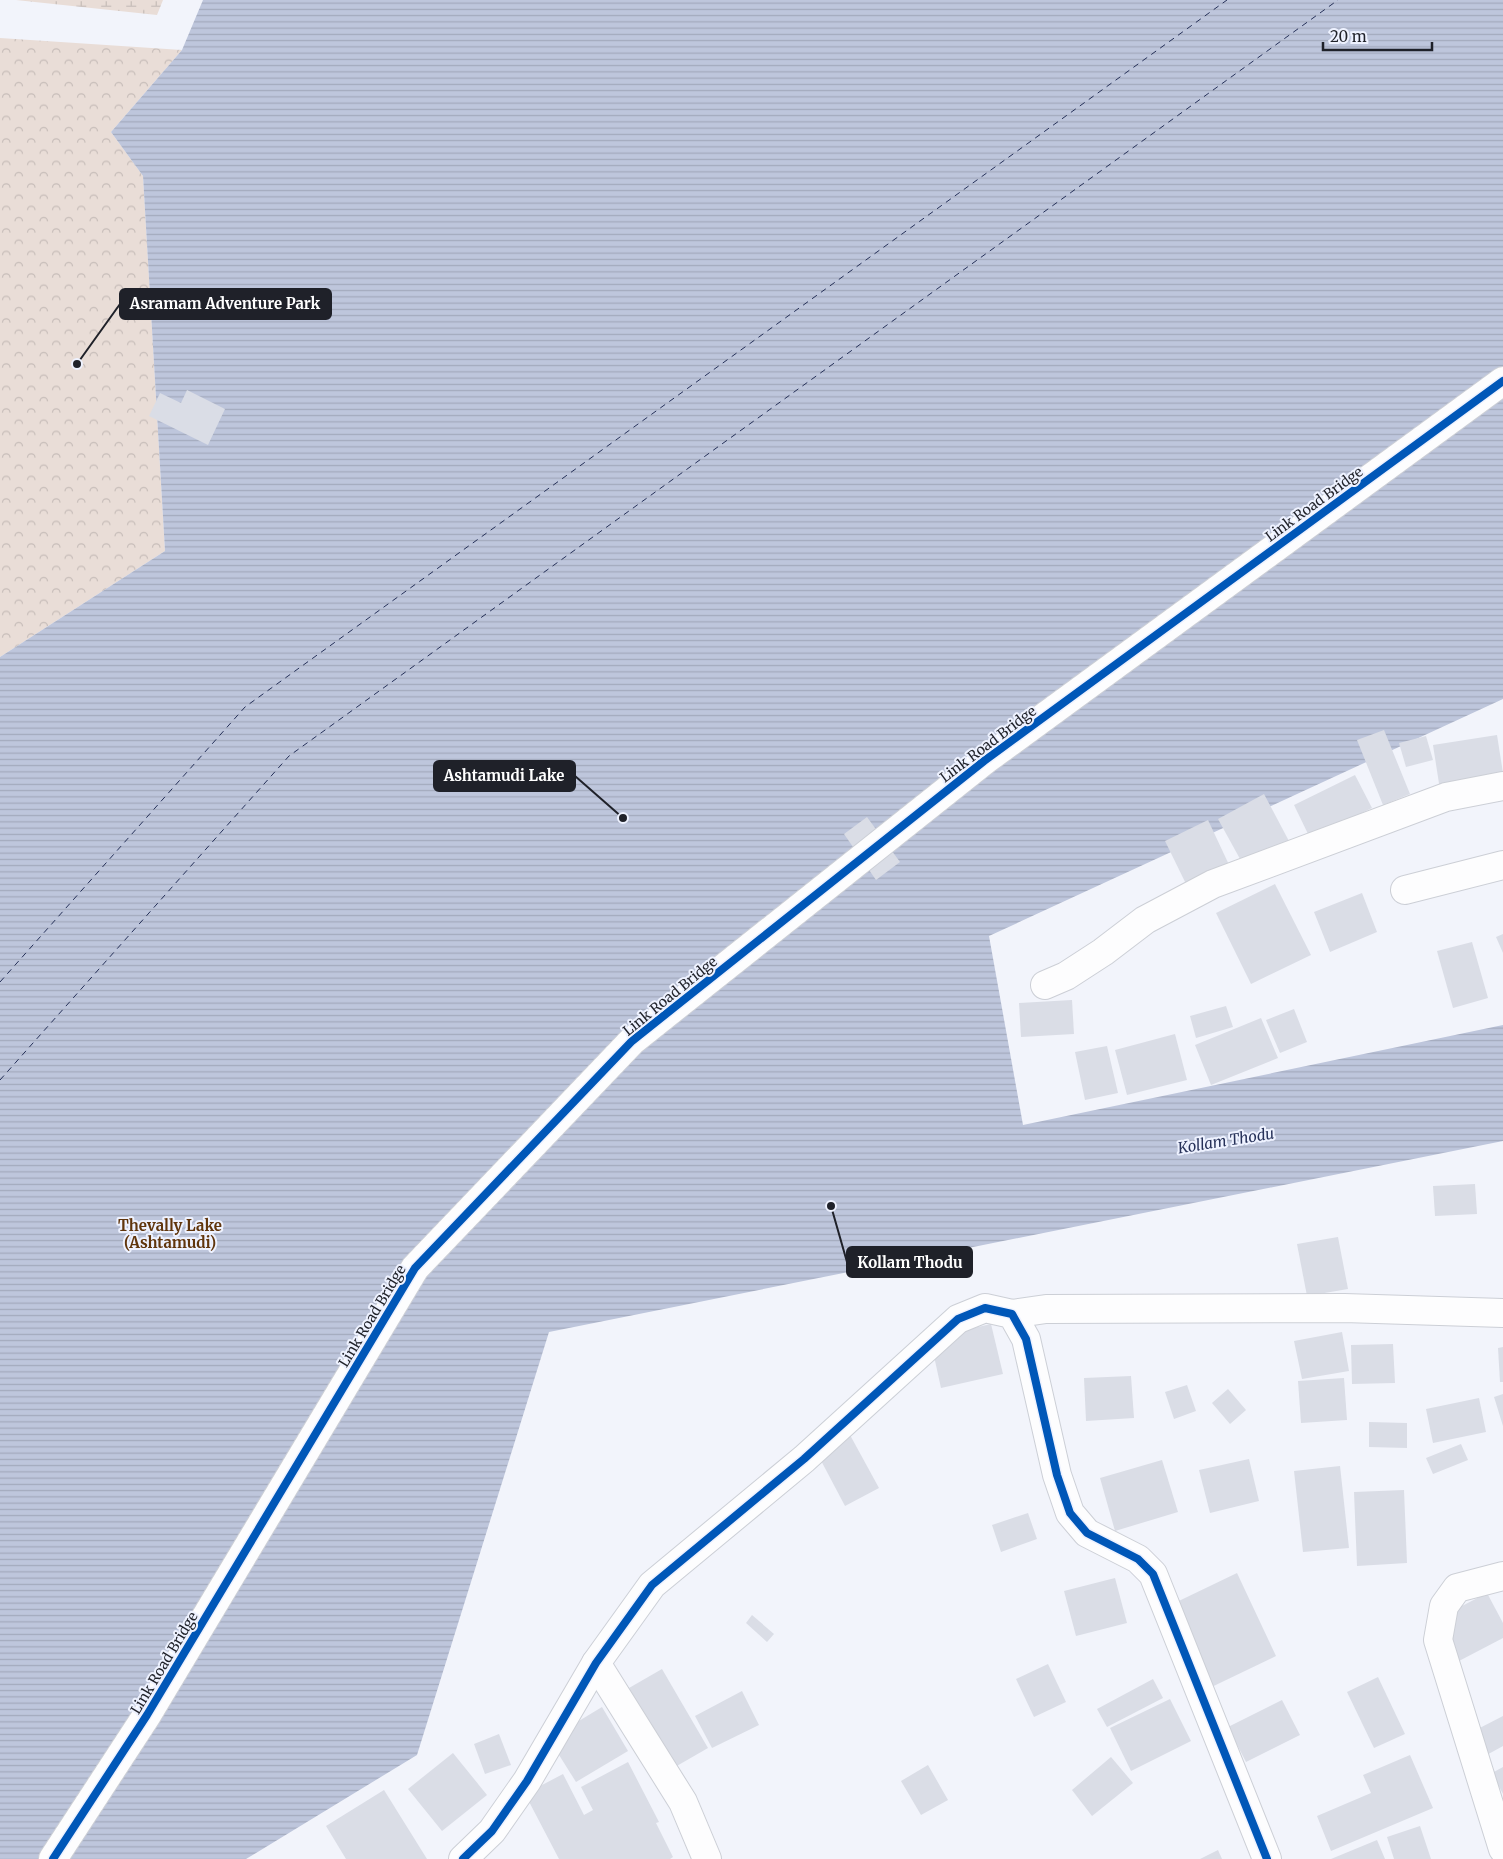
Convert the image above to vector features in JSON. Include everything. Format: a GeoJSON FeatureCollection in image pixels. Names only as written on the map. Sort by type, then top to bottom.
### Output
{"type":"FeatureCollection","features":[{"type":"Feature","properties":{"kind":"street","name":"Link Road Bridge"},"geometry":{"type":"LineString","coordinates":[[53,1859],[147,1715],[415,1268],[632,1041],[984,761],[1503,381]]}},
{"type":"Feature","properties":{"kind":"street"},"geometry":{"type":"LineString","coordinates":[[1045,985],[1066,976],[1145,920],[1213,884],[1446,797],[1503,786]]}},
{"type":"Feature","properties":{"kind":"street"},"geometry":{"type":"LineString","coordinates":[[1405,890],[1503,864]]}},
{"type":"Feature","properties":{"kind":"street"},"geometry":{"type":"LineString","coordinates":[[463,1859],[492,1831],[527,1781],[596,1662],[652,1586],[804,1459],[958,1320],[985,1308],[1012,1314],[1046,1309],[1344,1308],[1503,1312]]}},
{"type":"Feature","properties":{"kind":"street"},"geometry":{"type":"LineString","coordinates":[[1012,1314],[1026,1339],[1057,1475],[1070,1513],[1087,1533],[1138,1559],[1153,1574],[1267,1859]]}},
{"type":"Feature","properties":{"kind":"street"},"geometry":{"type":"LineString","coordinates":[[1503,1576],[1457,1588],[1444,1606],[1438,1640],[1503,1849]]}},
{"type":"Feature","properties":{"kind":"street"},"geometry":{"type":"LineString","coordinates":[[596,1662],[683,1802],[707,1859]]}},
{"type":"Feature","properties":{"kind":"green space"},"geometry":{"type":"Polygon","coordinates":[[[16,0],[163,0],[157,15],[16,0]]]}},
{"type":"Feature","properties":{"kind":"green space"},"geometry":{"type":"Polygon","coordinates":[[[0,38],[182,50],[111,132],[143,176],[165,551],[0,657],[0,38]]]}},
{"type":"Feature","properties":{"kind":"water"},"geometry":{"type":"Polygon","coordinates":[[[203,0],[1503,0],[1503,699],[989,936],[1023,1125],[1503,1025],[1503,1141],[549,1332],[417,1755],[246,1859],[0,1859],[0,657],[165,551],[143,176],[111,132],[182,50],[203,0]]]}},
{"type":"Feature","properties":{"kind":"building"},"geometry":{"type":"Polygon","coordinates":[[[187,390],[225,409],[208,445],[149,416],[160,393],[181,403],[187,390]]]}},
{"type":"Feature","properties":{"kind":"building"},"geometry":{"type":"Polygon","coordinates":[[[1384,730],[1410,794],[1383,805],[1357,740],[1384,730]]]}},
{"type":"Feature","properties":{"kind":"building"},"geometry":{"type":"Polygon","coordinates":[[[1497,735],[1503,773],[1440,790],[1433,745],[1497,735]]]}},
{"type":"Feature","properties":{"kind":"building"},"geometry":{"type":"Polygon","coordinates":[[[1426,736],[1433,760],[1406,767],[1399,743],[1426,736]]]}},
{"type":"Feature","properties":{"kind":"building"},"geometry":{"type":"Polygon","coordinates":[[[1355,775],[1372,808],[1310,838],[1294,805],[1355,775]]]}},
{"type":"Feature","properties":{"kind":"building"},"geometry":{"type":"Polygon","coordinates":[[[1264,794],[1290,843],[1245,868],[1218,819],[1264,794]]]}},
{"type":"Feature","properties":{"kind":"building"},"geometry":{"type":"Polygon","coordinates":[[[867,817],[900,862],[876,880],[844,834],[867,817]]]}},
{"type":"Feature","properties":{"kind":"building"},"geometry":{"type":"Polygon","coordinates":[[[1208,820],[1231,869],[1189,890],[1165,841],[1208,820]]]}},
{"type":"Feature","properties":{"kind":"building"},"geometry":{"type":"Polygon","coordinates":[[[1275,884],[1311,955],[1251,984],[1216,913],[1275,884]]]}},
{"type":"Feature","properties":{"kind":"building"},"geometry":{"type":"Polygon","coordinates":[[[1362,893],[1377,932],[1330,952],[1314,912],[1362,893]]]}},
{"type":"Feature","properties":{"kind":"building"},"geometry":{"type":"Polygon","coordinates":[[[1503,934],[1503,953],[1496,937],[1503,934]]]}},
{"type":"Feature","properties":{"kind":"building"},"geometry":{"type":"Polygon","coordinates":[[[1472,942],[1488,998],[1453,1008],[1437,951],[1472,942]]]}},
{"type":"Feature","properties":{"kind":"building"},"geometry":{"type":"Polygon","coordinates":[[[1072,1000],[1074,1034],[1021,1037],[1019,1003],[1072,1000]]]}},
{"type":"Feature","properties":{"kind":"building"},"geometry":{"type":"Polygon","coordinates":[[[1226,1006],[1233,1027],[1196,1038],[1190,1016],[1226,1006]]]}},
{"type":"Feature","properties":{"kind":"building"},"geometry":{"type":"Polygon","coordinates":[[[1294,1009],[1307,1042],[1280,1053],[1266,1020],[1294,1009]]]}},
{"type":"Feature","properties":{"kind":"building"},"geometry":{"type":"Polygon","coordinates":[[[1261,1018],[1278,1058],[1211,1085],[1195,1045],[1261,1018]]]}},
{"type":"Feature","properties":{"kind":"building"},"geometry":{"type":"Polygon","coordinates":[[[1175,1034],[1187,1080],[1127,1095],[1115,1050],[1175,1034]]]}},
{"type":"Feature","properties":{"kind":"building"},"geometry":{"type":"Polygon","coordinates":[[[1107,1046],[1118,1093],[1085,1100],[1075,1052],[1107,1046]]]}},
{"type":"Feature","properties":{"kind":"building"},"geometry":{"type":"Polygon","coordinates":[[[1475,1184],[1477,1214],[1435,1216],[1433,1186],[1475,1184]]]}},
{"type":"Feature","properties":{"kind":"building"},"geometry":{"type":"Polygon","coordinates":[[[1338,1237],[1348,1289],[1307,1296],[1297,1244],[1338,1237]]]}},
{"type":"Feature","properties":{"kind":"building"},"geometry":{"type":"Polygon","coordinates":[[[991,1324],[1003,1374],[941,1388],[930,1338],[991,1324]]]}},
{"type":"Feature","properties":{"kind":"building"},"geometry":{"type":"Polygon","coordinates":[[[1342,1332],[1349,1371],[1302,1379],[1294,1341],[1342,1332]]]}},
{"type":"Feature","properties":{"kind":"building"},"geometry":{"type":"Polygon","coordinates":[[[1393,1344],[1395,1383],[1352,1384],[1351,1345],[1393,1344]]]}},
{"type":"Feature","properties":{"kind":"building"},"geometry":{"type":"Polygon","coordinates":[[[1503,1347],[1503,1382],[1500,1382],[1498,1348],[1503,1347]]]}},
{"type":"Feature","properties":{"kind":"building"},"geometry":{"type":"Polygon","coordinates":[[[1131,1376],[1134,1418],[1086,1421],[1084,1378],[1131,1376]]]}},
{"type":"Feature","properties":{"kind":"building"},"geometry":{"type":"Polygon","coordinates":[[[1344,1378],[1347,1420],[1301,1423],[1298,1381],[1344,1378]]]}},
{"type":"Feature","properties":{"kind":"building"},"geometry":{"type":"Polygon","coordinates":[[[1187,1385],[1196,1411],[1174,1419],[1165,1392],[1187,1385]]]}},
{"type":"Feature","properties":{"kind":"building"},"geometry":{"type":"Polygon","coordinates":[[[1228,1389],[1246,1410],[1230,1424],[1212,1403],[1228,1389]]]}},
{"type":"Feature","properties":{"kind":"building"},"geometry":{"type":"Polygon","coordinates":[[[1503,1394],[1503,1426],[1494,1397],[1503,1394]]]}},
{"type":"Feature","properties":{"kind":"building"},"geometry":{"type":"Polygon","coordinates":[[[1479,1398],[1486,1432],[1433,1443],[1426,1409],[1479,1398]]]}},
{"type":"Feature","properties":{"kind":"building"},"geometry":{"type":"Polygon","coordinates":[[[1369,1422],[1407,1423],[1407,1448],[1369,1447],[1369,1422]]]}},
{"type":"Feature","properties":{"kind":"building"},"geometry":{"type":"Polygon","coordinates":[[[850,1435],[879,1488],[845,1506],[817,1453],[850,1435]]]}},
{"type":"Feature","properties":{"kind":"building"},"geometry":{"type":"Polygon","coordinates":[[[1461,1444],[1468,1460],[1433,1474],[1426,1458],[1461,1444]]]}},
{"type":"Feature","properties":{"kind":"building"},"geometry":{"type":"Polygon","coordinates":[[[1249,1459],[1259,1501],[1210,1513],[1199,1470],[1249,1459]]]}},
{"type":"Feature","properties":{"kind":"building"},"geometry":{"type":"Polygon","coordinates":[[[1162,1460],[1178,1512],[1115,1531],[1100,1478],[1162,1460]]]}},
{"type":"Feature","properties":{"kind":"building"},"geometry":{"type":"Polygon","coordinates":[[[1340,1466],[1349,1548],[1303,1552],[1294,1471],[1340,1466]]]}},
{"type":"Feature","properties":{"kind":"building"},"geometry":{"type":"Polygon","coordinates":[[[1404,1490],[1407,1563],[1357,1566],[1354,1492],[1404,1490]]]}},
{"type":"Feature","properties":{"kind":"building"},"geometry":{"type":"Polygon","coordinates":[[[1028,1513],[1037,1539],[1001,1552],[992,1525],[1028,1513]]]}},
{"type":"Feature","properties":{"kind":"building"},"geometry":{"type":"Polygon","coordinates":[[[1237,1573],[1276,1656],[1197,1694],[1158,1611],[1237,1573]]]}},
{"type":"Feature","properties":{"kind":"building"},"geometry":{"type":"Polygon","coordinates":[[[1115,1578],[1127,1623],[1076,1636],[1064,1591],[1115,1578]]]}},
{"type":"Feature","properties":{"kind":"building"},"geometry":{"type":"Polygon","coordinates":[[[1487,1593],[1503,1623],[1503,1638],[1459,1661],[1437,1619],[1487,1593]]]}},
{"type":"Feature","properties":{"kind":"building"},"geometry":{"type":"Polygon","coordinates":[[[752,1615],[774,1634],[767,1642],[746,1623],[752,1615]]]}},
{"type":"Feature","properties":{"kind":"building"},"geometry":{"type":"Polygon","coordinates":[[[1048,1664],[1066,1702],[1034,1717],[1016,1679],[1048,1664]]]}},
{"type":"Feature","properties":{"kind":"building"},"geometry":{"type":"Polygon","coordinates":[[[662,1669],[708,1748],[675,1767],[629,1688],[662,1669]]]}},
{"type":"Feature","properties":{"kind":"building"},"geometry":{"type":"Polygon","coordinates":[[[1378,1677],[1405,1734],[1374,1748],[1347,1692],[1378,1677]]]}},
{"type":"Feature","properties":{"kind":"building"},"geometry":{"type":"Polygon","coordinates":[[[1153,1679],[1163,1698],[1107,1727],[1097,1709],[1153,1679]]]}},
{"type":"Feature","properties":{"kind":"building"},"geometry":{"type":"Polygon","coordinates":[[[742,1691],[759,1725],[712,1748],[695,1716],[742,1691]]]}},
{"type":"Feature","properties":{"kind":"building"},"geometry":{"type":"Polygon","coordinates":[[[1170,1699],[1191,1741],[1131,1771],[1110,1728],[1170,1699]]]}},
{"type":"Feature","properties":{"kind":"building"},"geometry":{"type":"Polygon","coordinates":[[[1282,1700],[1300,1735],[1246,1762],[1228,1727],[1282,1700]]]}},
{"type":"Feature","properties":{"kind":"building"},"geometry":{"type":"Polygon","coordinates":[[[602,1707],[628,1751],[576,1782],[549,1739],[602,1707]]]}},
{"type":"Feature","properties":{"kind":"building"},"geometry":{"type":"Polygon","coordinates":[[[1503,1716],[1503,1746],[1483,1757],[1470,1733],[1503,1716]]]}},
{"type":"Feature","properties":{"kind":"building"},"geometry":{"type":"Polygon","coordinates":[[[499,1734],[511,1765],[485,1774],[474,1744],[499,1734]]]}},
{"type":"Feature","properties":{"kind":"building"},"geometry":{"type":"Polygon","coordinates":[[[453,1753],[487,1795],[442,1831],[408,1789],[453,1753]]]}},
{"type":"Feature","properties":{"kind":"building"},"geometry":{"type":"Polygon","coordinates":[[[1410,1755],[1433,1808],[1331,1851],[1317,1816],[1371,1793],[1363,1775],[1410,1755]]]}},
{"type":"Feature","properties":{"kind":"building"},"geometry":{"type":"Polygon","coordinates":[[[1111,1757],[1133,1783],[1092,1816],[1072,1790],[1111,1757]]]}},
{"type":"Feature","properties":{"kind":"building"},"geometry":{"type":"Polygon","coordinates":[[[628,1762],[659,1822],[656,1823],[673,1857],[670,1859],[559,1859],[525,1794],[563,1774],[584,1815],[593,1810],[581,1787],[628,1762]]]}},
{"type":"Feature","properties":{"kind":"building"},"geometry":{"type":"Polygon","coordinates":[[[928,1765],[948,1800],[921,1815],[901,1781],[928,1765]]]}},
{"type":"Feature","properties":{"kind":"building"},"geometry":{"type":"Polygon","coordinates":[[[1503,1767],[1503,1794],[1492,1773],[1503,1767]]]}},
{"type":"Feature","properties":{"kind":"building"},"geometry":{"type":"Polygon","coordinates":[[[384,1790],[427,1859],[346,1859],[326,1826],[384,1790]]]}},
{"type":"Feature","properties":{"kind":"building"},"geometry":{"type":"Polygon","coordinates":[[[1420,1826],[1431,1859],[1394,1859],[1387,1837],[1420,1826]]]}},
{"type":"Feature","properties":{"kind":"building"},"geometry":{"type":"Polygon","coordinates":[[[1377,1840],[1385,1859],[1331,1859],[1377,1840]]]}},
{"type":"Feature","properties":{"kind":"building"},"geometry":{"type":"Polygon","coordinates":[[[1218,1850],[1222,1859],[1200,1859],[1218,1850]]]}},
{"type":"Feature","properties":{"kind":"ferry route"},"geometry":{"type":"LineString","coordinates":[[0,982],[245,707],[1227,0]]}},
{"type":"Feature","properties":{"kind":"ferry route"},"geometry":{"type":"LineString","coordinates":[[0,1080],[289,756],[1338,0]]}},
{"type":"Feature","properties":{"kind":"cycle path"},"geometry":{"type":"LineString","coordinates":[[53,1859],[147,1715],[415,1268],[632,1041],[984,761],[1503,381]]}},
{"type":"Feature","properties":{"kind":"cycle path"},"geometry":{"type":"LineString","coordinates":[[463,1859],[492,1831],[527,1781],[596,1663],[652,1585],[804,1459],[958,1319],[985,1308],[1012,1314],[1026,1339],[1057,1475],[1070,1513],[1087,1533],[1138,1559],[1153,1574],[1267,1859]]}},
{"type":"Feature","properties":{"kind":"place","name":"Asramam Adventure Park"},"geometry":{"type":"Point","coordinates":[77,364]}},
{"type":"Feature","properties":{"kind":"place","name":"Ashtamudi Lake"},"geometry":{"type":"Point","coordinates":[623,818]}},
{"type":"Feature","properties":{"kind":"place","name":"Kollam Thodu"},"geometry":{"type":"Point","coordinates":[831,1206]}},
{"type":"Feature","properties":{"kind":"district","name":"Thevally Lake (Ashtamudi)"},"geometry":{"type":"Point","coordinates":[170,1234]}}]}
